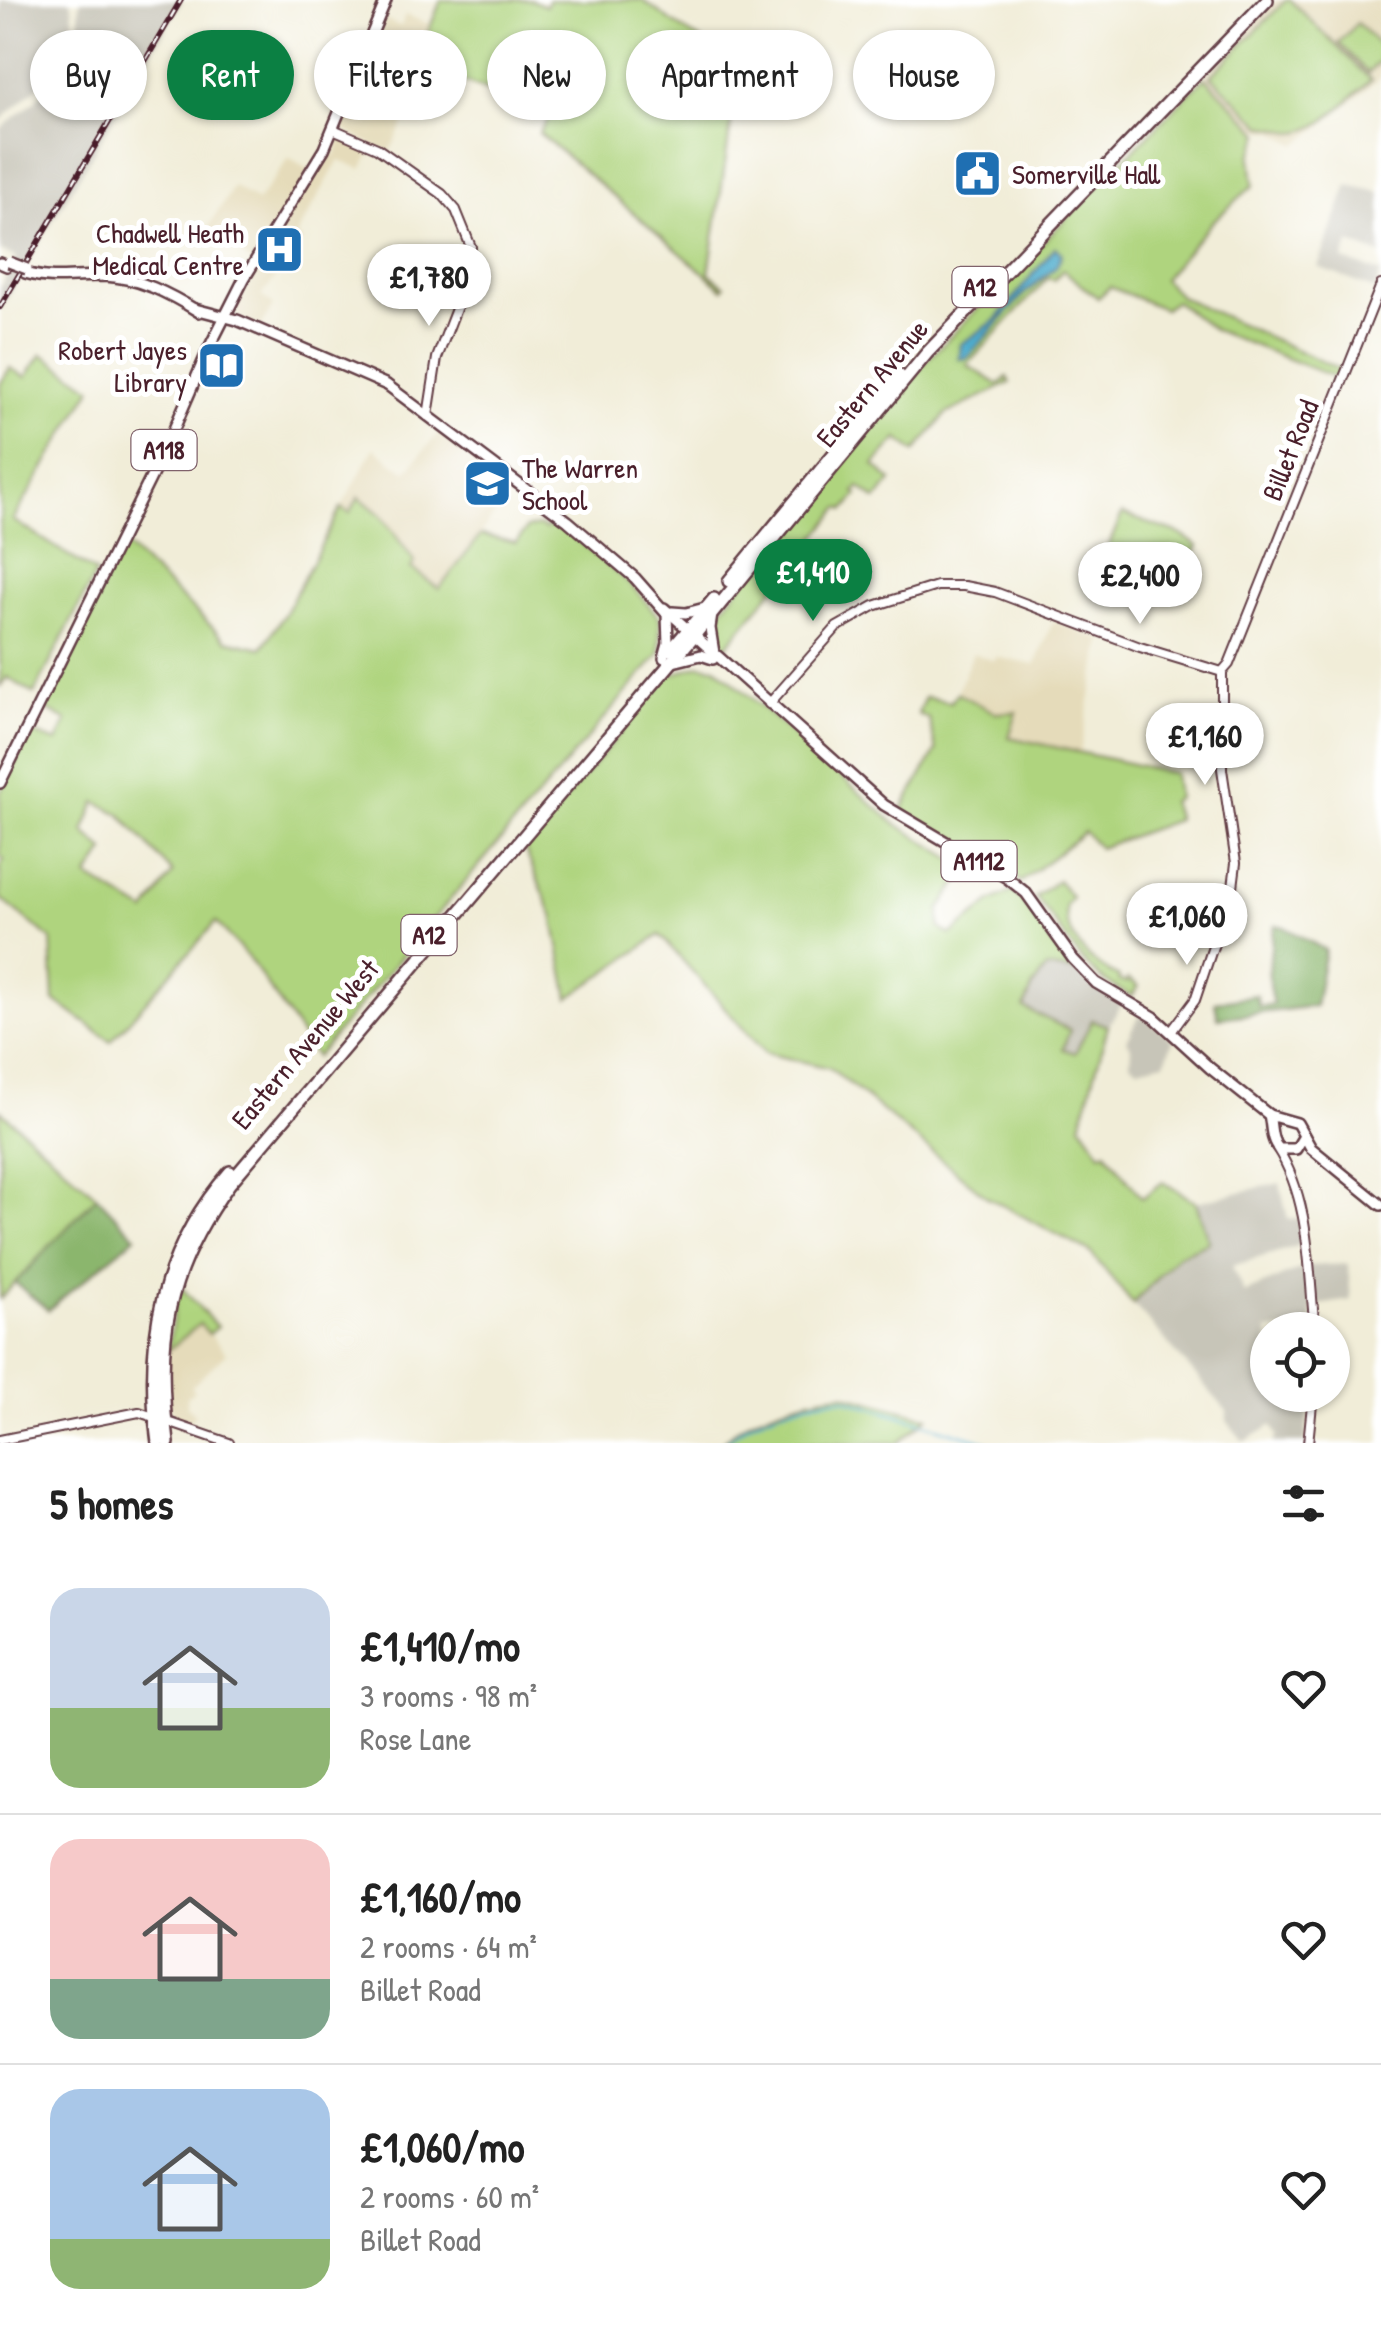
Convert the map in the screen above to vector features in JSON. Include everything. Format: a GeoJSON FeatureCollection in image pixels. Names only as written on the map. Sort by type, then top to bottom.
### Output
{"type":"FeatureCollection","features":[{"type":"Feature","properties":{"kind":"highway","name":"Eastern Avenue"},"geometry":{"type":"LineString","coordinates":[[689,635],[940,328],[1258,0]]}},
{"type":"Feature","properties":{"kind":"highway","name":"Eastern Avenue"},"geometry":{"type":"LineString","coordinates":[[711,608],[781,531],[927,353],[1267,0]]}},
{"type":"Feature","properties":{"kind":"highway","name":"A12"},"geometry":{"type":"LineString","coordinates":[[626,703],[766,543],[781,531]]}},
{"type":"Feature","properties":{"kind":"highway","name":"Eastern Avenue West"},"geometry":{"type":"LineString","coordinates":[[163,1443],[168,1307],[185,1254],[210,1210],[689,635]]}},
{"type":"Feature","properties":{"kind":"highway","name":"Eastern Avenue West"},"geometry":{"type":"LineString","coordinates":[[163,1443],[154,1416],[153,1366],[165,1282],[202,1207],[626,703],[666,663]]}},
{"type":"Feature","properties":{"kind":"main road","name":"A118"},"geometry":{"type":"LineString","coordinates":[[0,782],[168,443],[221,319],[315,165],[386,0]]}},
{"type":"Feature","properties":{"kind":"main road","name":"A1112"},"geometry":{"type":"LineString","coordinates":[[3,265],[46,274],[114,273],[388,385],[568,521],[689,635],[901,819],[987,865],[1026,893],[1073,959],[1096,983],[1149,1013],[1269,1115],[1297,1123],[1302,1145],[1381,1205]]}},
{"type":"Feature","properties":{"kind":"main road"},"geometry":{"type":"LineString","coordinates":[[711,608],[712,648],[718,660],[705,655],[687,656],[666,663],[666,611],[686,614],[711,608]]}},
{"type":"Feature","properties":{"kind":"main road"},"geometry":{"type":"LineString","coordinates":[[1269,1115],[1277,1148],[1286,1152],[1302,1145]]}},
{"type":"Feature","properties":{"kind":"main road"},"geometry":{"type":"LineString","coordinates":[[1272,1133],[1282,1121]]}},
{"type":"Feature","properties":{"kind":"street"},"geometry":{"type":"LineString","coordinates":[[332,129],[377,148],[442,194],[456,210],[471,247],[459,301],[437,358],[428,416]]}},
{"type":"Feature","properties":{"kind":"street","name":"Billet Road"},"geometry":{"type":"LineString","coordinates":[[1171,1032],[1195,1000],[1233,887],[1236,862],[1222,770],[1222,672],[1229,664],[1381,285]]}},
{"type":"Feature","properties":{"kind":"street"},"geometry":{"type":"LineString","coordinates":[[770,704],[837,627],[874,606],[938,586],[995,592],[1140,647],[1222,672]]}},
{"type":"Feature","properties":{"kind":"street"},"geometry":{"type":"LineString","coordinates":[[1290,1167],[1302,1145]]}},
{"type":"Feature","properties":{"kind":"street"},"geometry":{"type":"LineString","coordinates":[[1277,1148],[1290,1167],[1301,1204],[1313,1312]]}},
{"type":"Feature","properties":{"kind":"street"},"geometry":{"type":"LineString","coordinates":[[0,1440],[136,1412],[229,1443]]}},
{"type":"Feature","properties":{"kind":"street"},"geometry":{"type":"LineString","coordinates":[[1308,1443],[1311,1412]]}},
{"type":"Feature","properties":{"kind":"shaded area"},"geometry":{"type":"Polygon","coordinates":[[[0,0],[71,0],[75,30],[30,30],[30,93],[0,121],[0,0]]]}},
{"type":"Feature","properties":{"kind":"shaded area"},"geometry":{"type":"Polygon","coordinates":[[[80,0],[183,0],[147,61],[147,30],[78,30],[80,0]]]}},
{"type":"Feature","properties":{"kind":"shaded area"},"geometry":{"type":"Polygon","coordinates":[[[1276,0],[1381,0],[1381,77],[1297,145],[1274,131],[1259,129],[1205,77],[1276,0]]]}},
{"type":"Feature","properties":{"kind":"shaded area"},"geometry":{"type":"Polygon","coordinates":[[[405,15],[429,24],[427,30],[381,30],[385,20],[401,26],[405,15]]]}},
{"type":"Feature","properties":{"kind":"shaded area"},"geometry":{"type":"Polygon","coordinates":[[[30,105],[30,120],[112,120],[0,311],[0,288],[17,257],[0,251],[0,129],[30,105]]]}},
{"type":"Feature","properties":{"kind":"shaded area"},"geometry":{"type":"Polygon","coordinates":[[[344,120],[406,120],[389,153],[344,130],[344,120]]]}},
{"type":"Feature","properties":{"kind":"shaded area"},"geometry":{"type":"Polygon","coordinates":[[[342,137],[372,150],[362,169],[339,160],[296,236],[302,241],[262,296],[273,305],[261,328],[235,316],[233,311],[257,266],[207,229],[234,186],[257,202],[289,158],[315,174],[328,153],[335,156],[342,137]]]}},
{"type":"Feature","properties":{"kind":"shaded area"},"geometry":{"type":"Polygon","coordinates":[[[1348,185],[1381,192],[1381,255],[1350,243],[1343,260],[1381,273],[1375,290],[1318,267],[1348,185]]]}},
{"type":"Feature","properties":{"kind":"shaded area"},"geometry":{"type":"Polygon","coordinates":[[[441,430],[515,487],[439,589],[411,568],[381,515],[360,497],[349,513],[341,508],[374,448],[406,472],[441,430]]]}},
{"type":"Feature","properties":{"kind":"shaded area"},"geometry":{"type":"Polygon","coordinates":[[[1053,621],[1102,640],[1080,753],[1008,737],[996,713],[957,693],[973,653],[994,661],[996,657],[1035,665],[1053,621]]]}},
{"type":"Feature","properties":{"kind":"shaded area"},"geometry":{"type":"Polygon","coordinates":[[[1047,968],[1076,971],[1122,1004],[1108,1026],[1092,1021],[1075,1054],[1062,1049],[1024,1008],[1033,986],[1047,968]]]}},
{"type":"Feature","properties":{"kind":"shaded area"},"geometry":{"type":"Polygon","coordinates":[[[1140,1014],[1173,1040],[1165,1062],[1138,1068],[1130,1063],[1131,1047],[1126,1040],[1140,1014]]]}},
{"type":"Feature","properties":{"kind":"shaded area"},"geometry":{"type":"Polygon","coordinates":[[[1280,1183],[1288,1220],[1300,1218],[1304,1244],[1232,1266],[1244,1293],[1307,1266],[1348,1264],[1351,1300],[1312,1306],[1312,1312],[1250,1312],[1250,1412],[1308,1412],[1305,1443],[1273,1443],[1277,1436],[1272,1425],[1244,1442],[1227,1421],[1227,1411],[1133,1304],[1178,1255],[1209,1242],[1196,1202],[1280,1183]]]}},
{"type":"Feature","properties":{"kind":"shaded area"},"geometry":{"type":"Polygon","coordinates":[[[201,1324],[226,1353],[191,1387],[194,1391],[187,1397],[187,1406],[195,1415],[186,1424],[176,1420],[169,1405],[168,1350],[201,1324]]]}},
{"type":"Feature","properties":{"kind":"green space"},"geometry":{"type":"Polygon","coordinates":[[[441,0],[531,0],[546,6],[548,0],[642,0],[684,30],[626,30],[626,120],[731,120],[709,273],[725,286],[723,289],[539,133],[548,120],[606,120],[606,30],[487,30],[487,90],[467,83],[467,30],[429,30],[441,0]]]}},
{"type":"Feature","properties":{"kind":"green space"},"geometry":{"type":"Polygon","coordinates":[[[1286,0],[1371,80],[1335,113],[1304,131],[1263,126],[1211,76],[1286,0]]]}},
{"type":"Feature","properties":{"kind":"green space"},"geometry":{"type":"Polygon","coordinates":[[[1357,23],[1381,47],[1381,60],[1368,73],[1338,43],[1357,23]]]}},
{"type":"Feature","properties":{"kind":"green space"},"geometry":{"type":"Polygon","coordinates":[[[1205,77],[1261,133],[1251,157],[1254,185],[1212,222],[1163,279],[1181,297],[1343,371],[1339,379],[1214,330],[1175,301],[1164,309],[1110,287],[1098,298],[1063,270],[1054,280],[1048,278],[967,365],[999,385],[1007,377],[1010,383],[946,414],[915,452],[898,439],[874,465],[892,481],[876,500],[859,487],[855,492],[858,495],[845,510],[840,508],[720,654],[714,646],[713,619],[926,361],[1205,77]]]}},
{"type":"Feature","properties":{"kind":"green space"},"geometry":{"type":"Polygon","coordinates":[[[42,354],[92,388],[13,520],[96,573],[34,694],[7,677],[0,686],[0,384],[10,368],[26,377],[42,354]]]}},
{"type":"Feature","properties":{"kind":"green space"},"geometry":{"type":"Polygon","coordinates":[[[359,497],[381,515],[415,562],[411,568],[439,589],[481,535],[516,543],[527,528],[546,529],[555,520],[632,586],[660,618],[660,653],[316,1057],[251,961],[216,922],[111,1041],[54,1000],[51,939],[0,898],[0,868],[4,859],[0,857],[0,793],[30,732],[57,742],[67,721],[43,707],[123,543],[226,640],[262,648],[341,508],[350,513],[359,497]],[[96,802],[84,832],[105,851],[88,877],[146,912],[173,873],[120,814],[96,802]]]}},
{"type":"Feature","properties":{"kind":"green space"},"geometry":{"type":"Polygon","coordinates":[[[1122,514],[1180,534],[1198,546],[1167,596],[1104,573],[1106,552],[1122,514]]]}},
{"type":"Feature","properties":{"kind":"green space"},"geometry":{"type":"Polygon","coordinates":[[[700,665],[716,667],[893,822],[968,868],[940,909],[940,928],[951,935],[991,902],[1013,891],[1076,971],[1047,968],[1033,986],[1024,1008],[1070,1030],[1063,1049],[1075,1053],[1092,1020],[1108,1026],[1081,1124],[1101,1153],[1106,1151],[1142,1198],[1163,1182],[1196,1202],[1209,1242],[1178,1255],[1133,1304],[1090,1252],[987,1197],[830,1068],[765,1053],[660,935],[569,998],[553,915],[524,848],[669,675],[700,665]]]}},
{"type":"Feature","properties":{"kind":"green space"},"geometry":{"type":"Polygon","coordinates":[[[957,693],[996,713],[1017,712],[1009,737],[1174,773],[1177,798],[1171,802],[1177,820],[1099,848],[1084,832],[1021,882],[901,811],[936,751],[929,719],[918,714],[925,697],[951,702],[957,693]]]}},
{"type":"Feature","properties":{"kind":"green space"},"geometry":{"type":"Polygon","coordinates":[[[1058,880],[1072,898],[1066,904],[1066,916],[1074,938],[1089,957],[1119,977],[1119,981],[1128,979],[1138,986],[1132,996],[1087,965],[1035,897],[1058,880]]]}},
{"type":"Feature","properties":{"kind":"green space"},"geometry":{"type":"Polygon","coordinates":[[[1275,925],[1325,950],[1315,1006],[1218,1018],[1215,1002],[1256,995],[1259,1007],[1273,1004],[1269,975],[1275,925]]]}},
{"type":"Feature","properties":{"kind":"green space"},"geometry":{"type":"Polygon","coordinates":[[[0,1110],[97,1196],[0,1299],[0,1110]]]}},
{"type":"Feature","properties":{"kind":"green space"},"geometry":{"type":"Polygon","coordinates":[[[97,1196],[136,1237],[48,1310],[15,1283],[97,1196]]]}},
{"type":"Feature","properties":{"kind":"green space"},"geometry":{"type":"Polygon","coordinates":[[[181,1287],[217,1327],[209,1334],[200,1324],[168,1350],[176,1298],[181,1287]]]}},
{"type":"Feature","properties":{"kind":"green space"},"geometry":{"type":"Polygon","coordinates":[[[843,1394],[928,1417],[899,1443],[722,1443],[746,1424],[778,1409],[843,1394]]]}},
{"type":"Feature","properties":{"kind":"water"},"geometry":{"type":"Polygon","coordinates":[[[1055,247],[1062,254],[1056,267],[1024,294],[967,358],[959,359],[961,344],[996,320],[1055,247]]]}},
{"type":"Feature","properties":{"kind":"waterway"},"geometry":{"type":"LineString","coordinates":[[725,1443],[749,1425],[780,1411],[845,1399],[989,1443]]}},
{"type":"Feature","properties":{"kind":"railway"},"geometry":{"type":"LineString","coordinates":[[0,307],[181,0]]}},
{"type":"Feature","properties":{"kind":"place","name":"Somerville Hall"},"geometry":{"type":"Point","coordinates":[977,174]}},
{"type":"Feature","properties":{"kind":"place","name":"Chadwell Heath Medical Centre"},"geometry":{"type":"Point","coordinates":[279,249]}},
{"type":"Feature","properties":{"kind":"place","name":"Robert Jayes Library"},"geometry":{"type":"Point","coordinates":[222,366]}},
{"type":"Feature","properties":{"kind":"place","name":"The Warren School"},"geometry":{"type":"Point","coordinates":[487,484]}}]}
